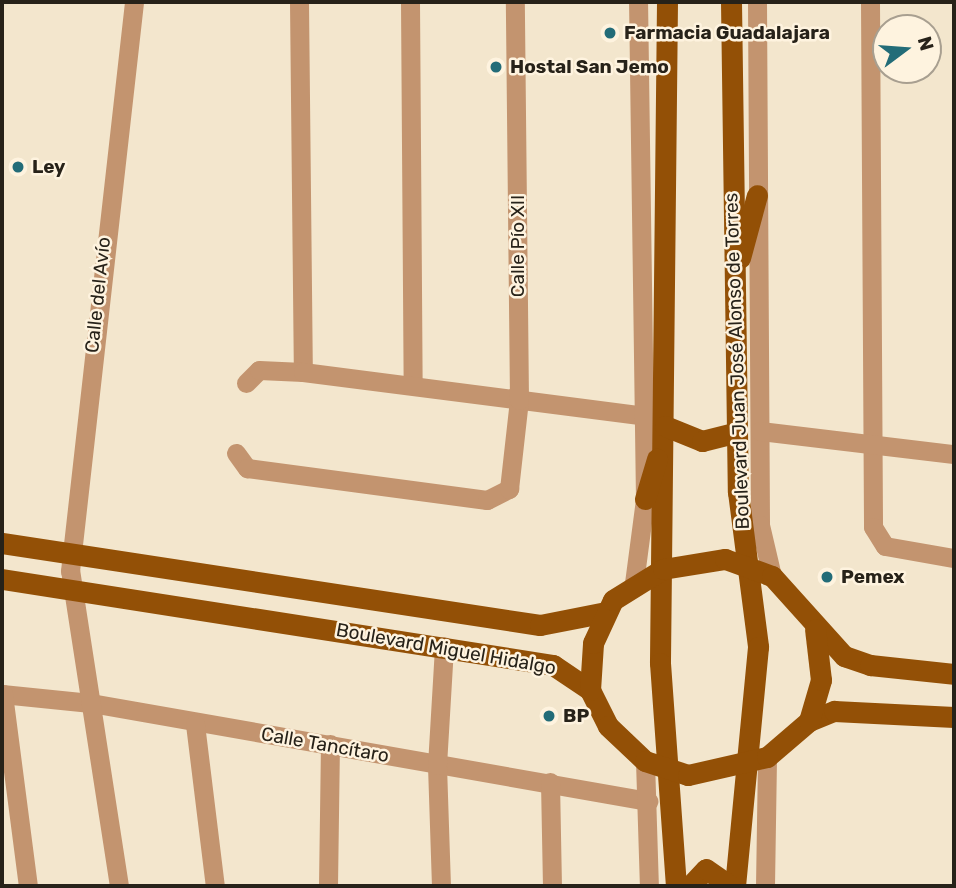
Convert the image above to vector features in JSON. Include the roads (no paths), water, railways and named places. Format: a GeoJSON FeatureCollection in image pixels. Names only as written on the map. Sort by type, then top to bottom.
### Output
{"type":"FeatureCollection","features":[{"type":"Feature","properties":{"kind":"main road"},"geometry":{"type":"LineString","coordinates":[[667,2],[663,569],[654,766],[674,828],[676,886]]}},
{"type":"Feature","properties":{"kind":"main road","name":"Boulevard Juan José Alonso de Torres"},"geometry":{"type":"LineString","coordinates":[[731,2],[732,284],[737,432],[746,562],[758,648],[757,761],[735,886]]}},
{"type":"Feature","properties":{"kind":"main road"},"geometry":{"type":"LineString","coordinates":[[732,284],[757,195]]}},
{"type":"Feature","properties":{"kind":"main road"},"geometry":{"type":"LineString","coordinates":[[665,426],[702,441],[737,432]]}},
{"type":"Feature","properties":{"kind":"main road"},"geometry":{"type":"LineString","coordinates":[[646,499],[665,426]]}},
{"type":"Feature","properties":{"kind":"main road","name":"Boulevard Miguel Hidalgo"},"geometry":{"type":"LineString","coordinates":[[2,543],[540,625],[606,612]]}},
{"type":"Feature","properties":{"kind":"main road"},"geometry":{"type":"LineString","coordinates":[[590,690],[593,643],[606,612],[634,583],[663,569],[725,559],[746,562],[772,576],[815,629],[856,661],[954,674]]}},
{"type":"Feature","properties":{"kind":"main road","name":"Boulevard Miguel Hidalgo"},"geometry":{"type":"LineString","coordinates":[[2,579],[553,665],[590,690],[608,726],[654,766]]}},
{"type":"Feature","properties":{"kind":"main road"},"geometry":{"type":"LineString","coordinates":[[809,721],[821,680],[815,629]]}},
{"type":"Feature","properties":{"kind":"main road"},"geometry":{"type":"LineString","coordinates":[[654,766],[705,774],[757,761],[809,721],[861,708],[954,717]]}},
{"type":"Feature","properties":{"kind":"main road"},"geometry":{"type":"LineString","coordinates":[[690,886],[706,869],[730,886]]}},
{"type":"Feature","properties":{"kind":"street","name":"Calle del Avío"},"geometry":{"type":"LineString","coordinates":[[118,886],[72,589],[72,554],[134,2]]}},
{"type":"Feature","properties":{"kind":"street"},"geometry":{"type":"LineString","coordinates":[[299,2],[303,372]]}},
{"type":"Feature","properties":{"kind":"street"},"geometry":{"type":"LineString","coordinates":[[410,2],[413,385]]}},
{"type":"Feature","properties":{"kind":"street","name":"Calle Pío XII"},"geometry":{"type":"LineString","coordinates":[[236,453],[247,468],[487,500],[509,489],[519,400],[514,2]]}},
{"type":"Feature","properties":{"kind":"street"},"geometry":{"type":"LineString","coordinates":[[634,583],[646,499],[638,2]]}},
{"type":"Feature","properties":{"kind":"street","name":"Boulevard Juan José Alonso de Torres"},"geometry":{"type":"LineString","coordinates":[[757,2],[760,525],[772,576]]}},
{"type":"Feature","properties":{"kind":"street"},"geometry":{"type":"LineString","coordinates":[[870,2],[874,442],[872,518],[879,542],[954,558]]}},
{"type":"Feature","properties":{"kind":"street"},"geometry":{"type":"LineString","coordinates":[[246,383],[259,370],[303,372],[645,416]]}},
{"type":"Feature","properties":{"kind":"street"},"geometry":{"type":"LineString","coordinates":[[760,431],[874,442],[954,454]]}},
{"type":"Feature","properties":{"kind":"street"},"geometry":{"type":"LineString","coordinates":[[441,886],[436,765],[444,646]]}},
{"type":"Feature","properties":{"kind":"street"},"geometry":{"type":"LineString","coordinates":[[2,694],[28,886]]}},
{"type":"Feature","properties":{"kind":"street","name":"Calle Tancítaro"},"geometry":{"type":"LineString","coordinates":[[2,694],[91,703],[195,724],[330,744],[648,801]]}},
{"type":"Feature","properties":{"kind":"street"},"geometry":{"type":"LineString","coordinates":[[195,724],[215,886]]}},
{"type":"Feature","properties":{"kind":"street"},"geometry":{"type":"LineString","coordinates":[[328,886],[330,744]]}},
{"type":"Feature","properties":{"kind":"street"},"geometry":{"type":"LineString","coordinates":[[757,761],[765,886]]}},
{"type":"Feature","properties":{"kind":"street"},"geometry":{"type":"LineString","coordinates":[[649,886],[648,801],[654,766]]}},
{"type":"Feature","properties":{"kind":"street"},"geometry":{"type":"LineString","coordinates":[[550,782],[552,886]]}},
{"type":"Feature","properties":{"kind":"place","name":"Farmacia Guadalajara"},"geometry":{"type":"Point","coordinates":[610,33]}},
{"type":"Feature","properties":{"kind":"place","name":"Hostal San Jemo"},"geometry":{"type":"Point","coordinates":[496,67]}},
{"type":"Feature","properties":{"kind":"place","name":"Ley"},"geometry":{"type":"Point","coordinates":[18,167]}},
{"type":"Feature","properties":{"kind":"place","name":"Pemex"},"geometry":{"type":"Point","coordinates":[827,577]}},
{"type":"Feature","properties":{"kind":"place","name":"BP"},"geometry":{"type":"Point","coordinates":[549,716]}}]}
